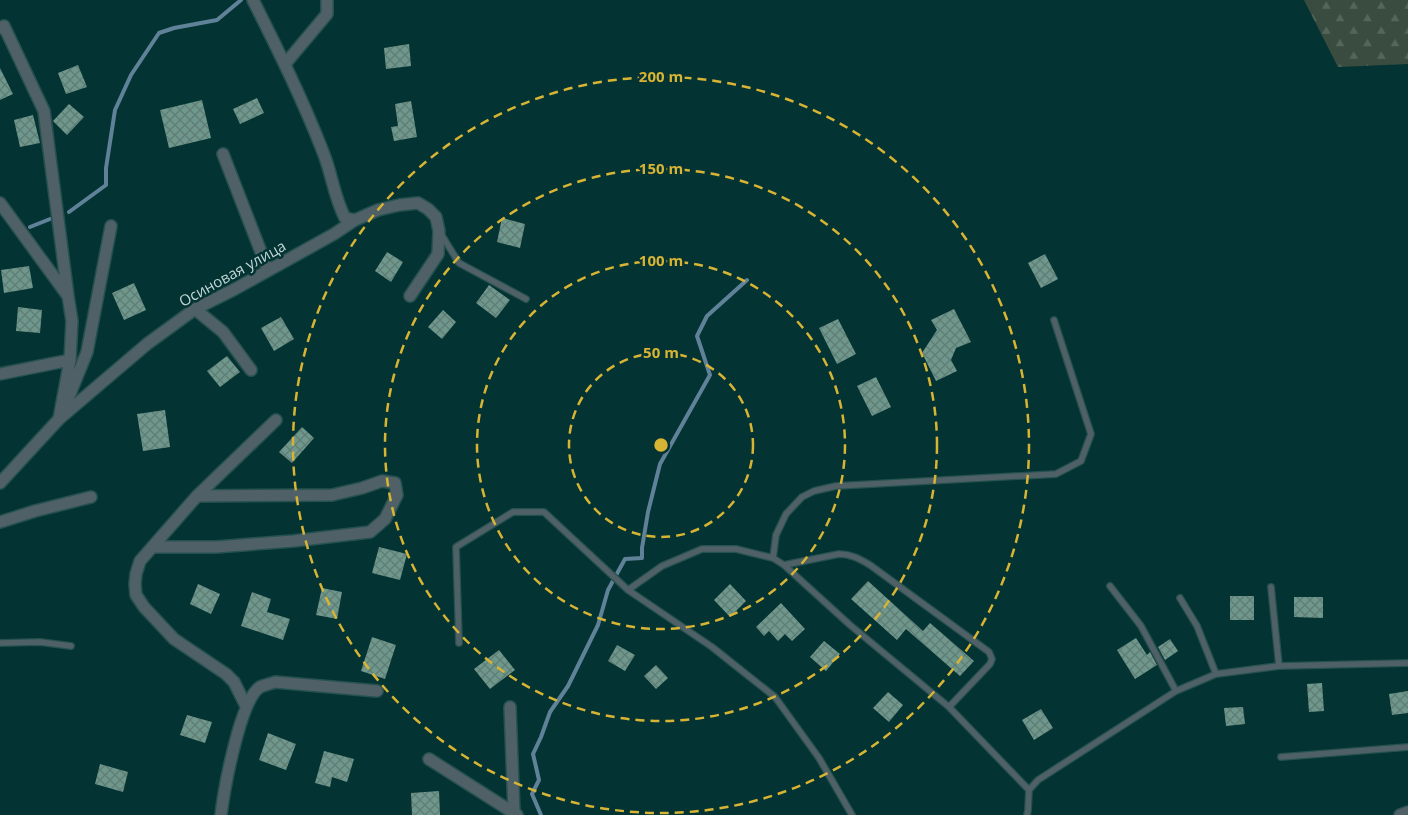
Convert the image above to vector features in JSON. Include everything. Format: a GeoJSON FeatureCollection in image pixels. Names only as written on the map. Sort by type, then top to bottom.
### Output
{"type":"FeatureCollection","features":[{"type":"Feature","properties":{"kind":"street"},"geometry":{"type":"LineString","coordinates":[[253,0],[286,64],[324,154],[339,206],[345,218],[355,220]]}},
{"type":"Feature","properties":{"kind":"street"},"geometry":{"type":"LineString","coordinates":[[286,64],[327,14],[327,0]]}},
{"type":"Feature","properties":{"kind":"street"},"geometry":{"type":"LineString","coordinates":[[0,28],[4,26],[44,111],[72,321],[70,360],[60,419]]}},
{"type":"Feature","properties":{"kind":"street"},"geometry":{"type":"LineString","coordinates":[[223,154],[268,270]]}},
{"type":"Feature","properties":{"kind":"street"},"geometry":{"type":"LineString","coordinates":[[0,203],[68,296]]}},
{"type":"Feature","properties":{"kind":"street","name":"Осиновая улица"},"geometry":{"type":"LineString","coordinates":[[0,483],[60,419],[147,344],[195,308],[235,289],[334,234],[355,220],[378,210],[418,203],[428,208],[436,217],[439,232]]}},
{"type":"Feature","properties":{"kind":"street"},"geometry":{"type":"LineString","coordinates":[[60,419],[87,352],[111,226]]}},
{"type":"Feature","properties":{"kind":"street"},"geometry":{"type":"LineString","coordinates":[[410,296],[438,254],[439,232]]}},
{"type":"Feature","properties":{"kind":"street"},"geometry":{"type":"LineString","coordinates":[[195,308],[223,332],[251,370]]}},
{"type":"Feature","properties":{"kind":"street"},"geometry":{"type":"LineString","coordinates":[[0,374],[70,360]]}},
{"type":"Feature","properties":{"kind":"street"},"geometry":{"type":"LineString","coordinates":[[246,706],[234,682],[226,674],[174,639],[144,607],[136,595],[136,574],[140,561],[196,496],[276,420]]}},
{"type":"Feature","properties":{"kind":"street"},"geometry":{"type":"LineString","coordinates":[[153,547],[216,547],[370,532],[385,519],[398,495],[395,483],[382,481],[332,495],[196,496]]}},
{"type":"Feature","properties":{"kind":"street"},"geometry":{"type":"LineString","coordinates":[[0,522],[35,510],[92,497]]}},
{"type":"Feature","properties":{"kind":"street"},"geometry":{"type":"LineString","coordinates":[[221,815],[225,786],[246,706],[259,688],[275,682],[377,691]]}},
{"type":"Feature","properties":{"kind":"street"},"geometry":{"type":"LineString","coordinates":[[510,707],[515,814]]}},
{"type":"Feature","properties":{"kind":"street"},"geometry":{"type":"LineString","coordinates":[[429,759],[515,814]]}},
{"type":"Feature","properties":{"kind":"street"},"geometry":{"type":"LineString","coordinates":[[1400,815],[1408,812]]}},
{"type":"Feature","properties":{"kind":"lane"},"geometry":{"type":"LineString","coordinates":[[439,232],[460,263],[526,299]]}},
{"type":"Feature","properties":{"kind":"lane"},"geometry":{"type":"LineString","coordinates":[[773,558],[776,535],[786,514],[802,497],[814,491],[836,486],[1056,474],[1081,461],[1091,434],[1054,320]]}},
{"type":"Feature","properties":{"kind":"lane"},"geometry":{"type":"LineString","coordinates":[[459,643],[456,547],[513,512],[544,512],[628,590],[712,647],[775,697],[819,758],[852,815]]}},
{"type":"Feature","properties":{"kind":"lane"},"geometry":{"type":"LineString","coordinates":[[628,590],[662,566],[702,549],[736,549],[773,558],[784,564],[850,625],[949,707],[1029,790]]}},
{"type":"Feature","properties":{"kind":"lane"},"geometry":{"type":"LineString","coordinates":[[784,564],[839,554],[848,554],[858,558],[989,652],[992,659],[990,664],[949,707]]}},
{"type":"Feature","properties":{"kind":"lane"},"geometry":{"type":"LineString","coordinates":[[1110,586],[1141,626],[1176,691]]}},
{"type":"Feature","properties":{"kind":"lane"},"geometry":{"type":"LineString","coordinates":[[1271,587],[1279,666]]}},
{"type":"Feature","properties":{"kind":"lane"},"geometry":{"type":"LineString","coordinates":[[1180,598],[1197,626],[1216,674]]}},
{"type":"Feature","properties":{"kind":"lane"},"geometry":{"type":"LineString","coordinates":[[0,643],[40,642],[71,646]]}},
{"type":"Feature","properties":{"kind":"lane"},"geometry":{"type":"LineString","coordinates":[[1026,815],[1029,790],[1038,780],[1176,691],[1216,674],[1279,666],[1408,663]]}},
{"type":"Feature","properties":{"kind":"lane"},"geometry":{"type":"LineString","coordinates":[[1282,757],[1408,747]]}},
{"type":"Feature","properties":{"kind":"green space"},"geometry":{"type":"Polygon","coordinates":[[[1304,0],[1408,0],[1408,64],[1338,67],[1304,0]]]}},
{"type":"Feature","properties":{"kind":"building"},"geometry":{"type":"Polygon","coordinates":[[[409,44],[411,66],[386,69],[384,48],[409,44]]]}},
{"type":"Feature","properties":{"kind":"building"},"geometry":{"type":"Polygon","coordinates":[[[78,65],[87,87],[66,94],[58,73],[78,65]]]}},
{"type":"Feature","properties":{"kind":"building"},"geometry":{"type":"Polygon","coordinates":[[[0,68],[13,94],[0,100],[0,68]]]}},
{"type":"Feature","properties":{"kind":"building"},"geometry":{"type":"Polygon","coordinates":[[[257,98],[264,113],[240,124],[233,109],[257,98]]]}},
{"type":"Feature","properties":{"kind":"building"},"geometry":{"type":"Polygon","coordinates":[[[202,100],[211,138],[169,148],[160,110],[202,100]]]}},
{"type":"Feature","properties":{"kind":"building"},"geometry":{"type":"Polygon","coordinates":[[[411,101],[417,137],[394,141],[391,127],[398,126],[395,104],[411,101]]]}},
{"type":"Feature","properties":{"kind":"building"},"geometry":{"type":"Polygon","coordinates":[[[69,104],[84,117],[67,135],[53,121],[69,104]]]}},
{"type":"Feature","properties":{"kind":"building"},"geometry":{"type":"Polygon","coordinates":[[[33,115],[40,143],[20,147],[14,120],[33,115]]]}},
{"type":"Feature","properties":{"kind":"building"},"geometry":{"type":"Polygon","coordinates":[[[502,218],[525,224],[520,248],[497,242],[502,218]]]}},
{"type":"Feature","properties":{"kind":"building"},"geometry":{"type":"Polygon","coordinates":[[[387,252],[403,262],[391,282],[375,271],[387,252]]]}},
{"type":"Feature","properties":{"kind":"building"},"geometry":{"type":"Polygon","coordinates":[[[1045,254],[1058,279],[1041,288],[1028,263],[1045,254]]]}},
{"type":"Feature","properties":{"kind":"building"},"geometry":{"type":"Polygon","coordinates":[[[29,266],[33,288],[4,293],[1,270],[29,266]]]}},
{"type":"Feature","properties":{"kind":"building"},"geometry":{"type":"Polygon","coordinates":[[[134,283],[146,310],[124,320],[112,293],[134,283]]]}},
{"type":"Feature","properties":{"kind":"building"},"geometry":{"type":"Polygon","coordinates":[[[489,285],[510,300],[496,318],[476,303],[489,285]]]}},
{"type":"Feature","properties":{"kind":"building"},"geometry":{"type":"Polygon","coordinates":[[[18,307],[42,310],[40,333],[16,331],[18,307]]]}},
{"type":"Feature","properties":{"kind":"building"},"geometry":{"type":"Polygon","coordinates":[[[954,309],[971,342],[956,348],[951,360],[957,371],[936,381],[922,353],[937,330],[931,320],[954,309]]]}},
{"type":"Feature","properties":{"kind":"building"},"geometry":{"type":"Polygon","coordinates":[[[443,310],[456,322],[442,339],[428,327],[443,310]]]}},
{"type":"Feature","properties":{"kind":"building"},"geometry":{"type":"Polygon","coordinates":[[[281,317],[294,339],[274,351],[261,328],[281,317]]]}},
{"type":"Feature","properties":{"kind":"building"},"geometry":{"type":"Polygon","coordinates":[[[838,319],[856,354],[837,364],[819,328],[838,319]]]}},
{"type":"Feature","properties":{"kind":"building"},"geometry":{"type":"Polygon","coordinates":[[[227,356],[240,372],[220,387],[207,371],[227,356]]]}},
{"type":"Feature","properties":{"kind":"building"},"geometry":{"type":"Polygon","coordinates":[[[876,377],[891,407],[872,416],[857,386],[876,377]]]}},
{"type":"Feature","properties":{"kind":"building"},"geometry":{"type":"Polygon","coordinates":[[[165,410],[170,447],[143,451],[137,414],[165,410]]]}},
{"type":"Feature","properties":{"kind":"building"},"geometry":{"type":"Polygon","coordinates":[[[302,427],[314,438],[292,463],[279,452],[302,427]]]}},
{"type":"Feature","properties":{"kind":"building"},"geometry":{"type":"Polygon","coordinates":[[[379,547],[407,554],[400,580],[372,573],[379,547]]]}},
{"type":"Feature","properties":{"kind":"building"},"geometry":{"type":"Polygon","coordinates":[[[868,581],[923,631],[930,623],[974,661],[960,676],[906,629],[897,640],[851,599],[868,581]]]}},
{"type":"Feature","properties":{"kind":"building"},"geometry":{"type":"Polygon","coordinates":[[[198,584],[220,594],[211,614],[190,604],[198,584]]]}},
{"type":"Feature","properties":{"kind":"building"},"geometry":{"type":"Polygon","coordinates":[[[730,584],[746,601],[730,617],[714,600],[730,584]]]}},
{"type":"Feature","properties":{"kind":"building"},"geometry":{"type":"Polygon","coordinates":[[[322,588],[342,592],[337,619],[316,615],[322,588]]]}},
{"type":"Feature","properties":{"kind":"building"},"geometry":{"type":"Polygon","coordinates":[[[252,592],[271,599],[267,612],[290,619],[283,640],[241,626],[252,592]]]}},
{"type":"Feature","properties":{"kind":"building"},"geometry":{"type":"Polygon","coordinates":[[[1230,596],[1254,596],[1254,620],[1230,620],[1230,596]]]}},
{"type":"Feature","properties":{"kind":"building"},"geometry":{"type":"Polygon","coordinates":[[[1294,597],[1323,597],[1323,618],[1294,617],[1294,597]]]}},
{"type":"Feature","properties":{"kind":"building"},"geometry":{"type":"Polygon","coordinates":[[[781,603],[805,629],[792,641],[785,634],[778,641],[769,631],[764,636],[756,627],[781,603]]]}},
{"type":"Feature","properties":{"kind":"building"},"geometry":{"type":"Polygon","coordinates":[[[372,637],[396,645],[385,679],[361,671],[372,637]]]}},
{"type":"Feature","properties":{"kind":"building"},"geometry":{"type":"Polygon","coordinates":[[[1136,638],[1147,655],[1150,652],[1157,665],[1135,679],[1117,650],[1136,638]]]}},
{"type":"Feature","properties":{"kind":"building"},"geometry":{"type":"Polygon","coordinates":[[[1170,639],[1178,651],[1165,660],[1158,647],[1170,639]]]}},
{"type":"Feature","properties":{"kind":"building"},"geometry":{"type":"Polygon","coordinates":[[[824,641],[840,654],[826,671],[810,657],[824,641]]]}},
{"type":"Feature","properties":{"kind":"building"},"geometry":{"type":"Polygon","coordinates":[[[617,645],[635,655],[625,671],[608,661],[617,645]]]}},
{"type":"Feature","properties":{"kind":"building"},"geometry":{"type":"Polygon","coordinates":[[[499,650],[515,670],[490,689],[474,669],[499,650]]]}},
{"type":"Feature","properties":{"kind":"building"},"geometry":{"type":"Polygon","coordinates":[[[656,665],[668,678],[656,689],[644,676],[656,665]]]}},
{"type":"Feature","properties":{"kind":"building"},"geometry":{"type":"Polygon","coordinates":[[[1322,683],[1324,711],[1309,712],[1307,684],[1322,683]]]}},
{"type":"Feature","properties":{"kind":"building"},"geometry":{"type":"Polygon","coordinates":[[[1408,691],[1408,713],[1392,715],[1389,694],[1408,691]]]}},
{"type":"Feature","properties":{"kind":"building"},"geometry":{"type":"Polygon","coordinates":[[[888,692],[903,705],[889,722],[873,708],[888,692]]]}},
{"type":"Feature","properties":{"kind":"building"},"geometry":{"type":"Polygon","coordinates":[[[1243,707],[1245,724],[1226,726],[1224,708],[1243,707]]]}},
{"type":"Feature","properties":{"kind":"building"},"geometry":{"type":"Polygon","coordinates":[[[1041,709],[1053,728],[1034,740],[1022,720],[1041,709]]]}},
{"type":"Feature","properties":{"kind":"building"},"geometry":{"type":"Polygon","coordinates":[[[187,715],[212,722],[205,743],[180,735],[187,715]]]}},
{"type":"Feature","properties":{"kind":"building"},"geometry":{"type":"Polygon","coordinates":[[[268,733],[296,744],[286,770],[259,760],[268,733]]]}},
{"type":"Feature","properties":{"kind":"building"},"geometry":{"type":"Polygon","coordinates":[[[324,751],[354,759],[347,782],[332,777],[330,787],[315,783],[324,751]]]}},
{"type":"Feature","properties":{"kind":"building"},"geometry":{"type":"Polygon","coordinates":[[[100,764],[128,772],[123,792],[95,784],[100,764]]]}},
{"type":"Feature","properties":{"kind":"building"},"geometry":{"type":"Polygon","coordinates":[[[439,791],[440,815],[412,815],[411,793],[439,791]]]}},
{"type":"Feature","properties":{"kind":"waterway"},"geometry":{"type":"LineString","coordinates":[[69,212],[106,185],[106,168],[115,110],[131,75],[159,33],[174,28],[217,20],[241,0]]}},
{"type":"Feature","properties":{"kind":"waterway"},"geometry":{"type":"LineString","coordinates":[[30,227],[50,219]]}},
{"type":"Feature","properties":{"kind":"waterway"},"geometry":{"type":"LineString","coordinates":[[541,815],[532,794],[539,780],[533,754],[550,712],[568,686],[598,625],[608,590],[625,559],[642,558],[648,512],[660,464],[710,375],[697,336],[707,316],[747,280]]}}]}
